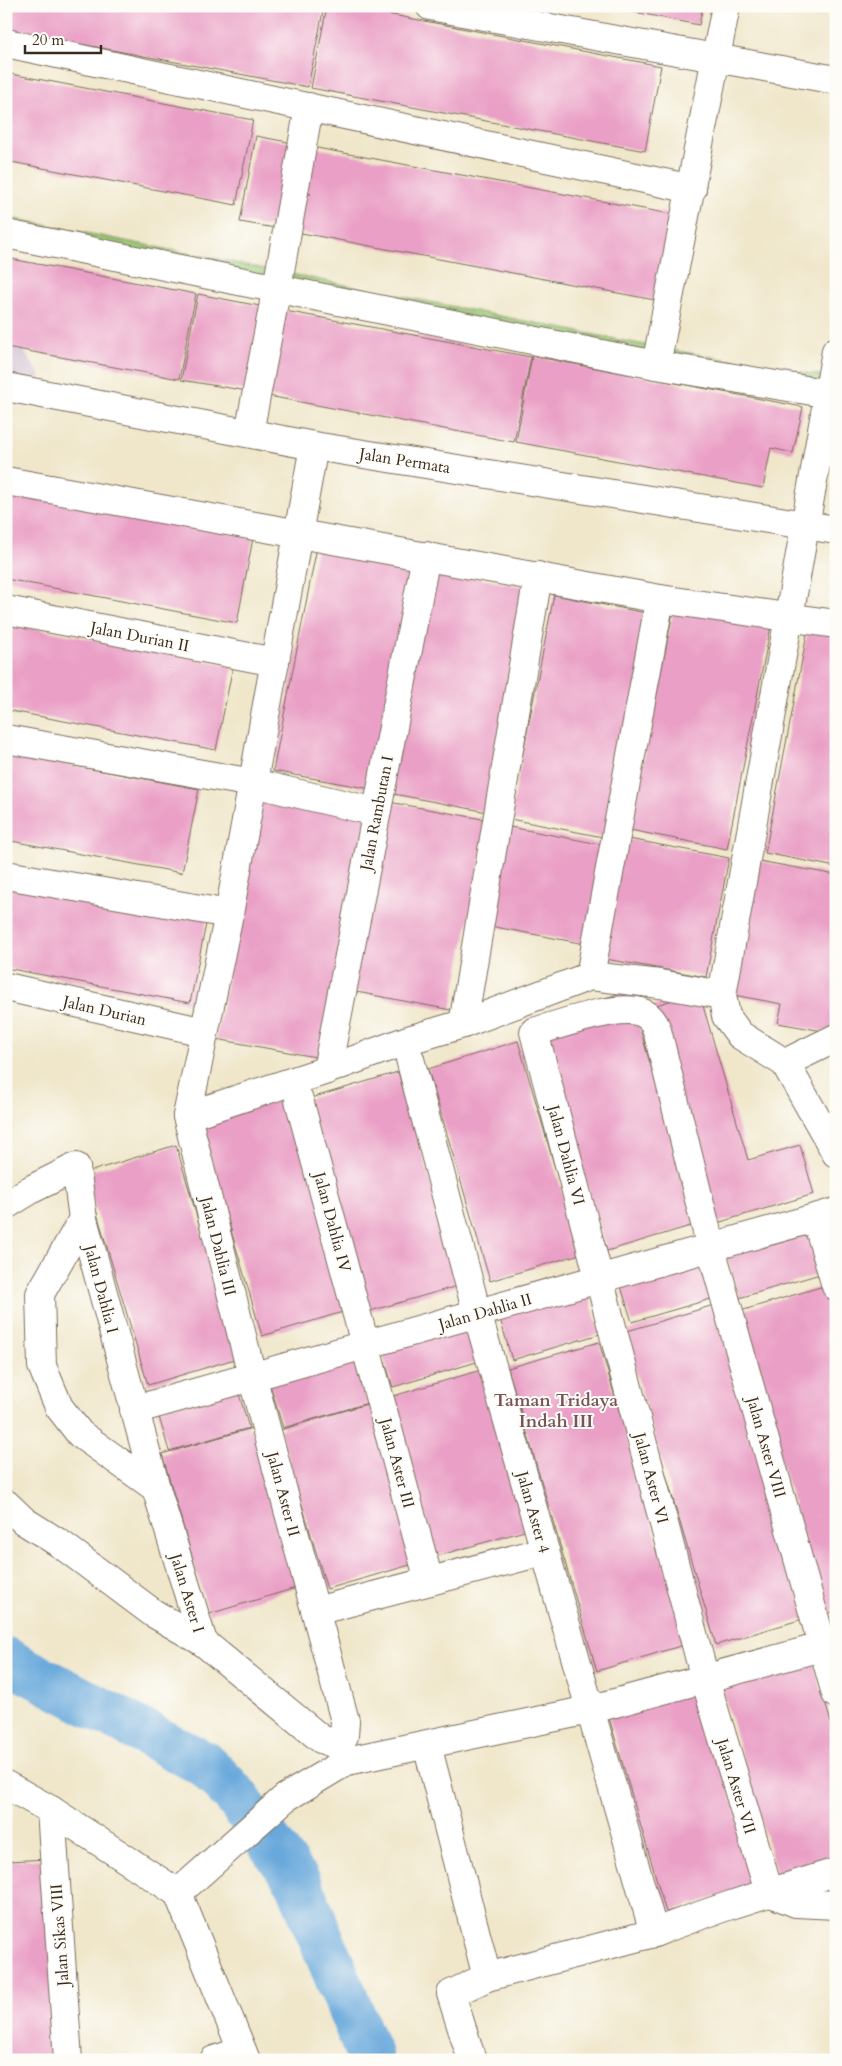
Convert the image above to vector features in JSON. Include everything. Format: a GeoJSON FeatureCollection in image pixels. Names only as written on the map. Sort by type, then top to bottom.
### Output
{"type":"FeatureCollection","features":[{"type":"Feature","properties":{"kind":"street"},"geometry":{"type":"LineString","coordinates":[[430,6],[836,80]]}},
{"type":"Feature","properties":{"kind":"street"},"geometry":{"type":"LineString","coordinates":[[658,356],[692,189],[726,6]]}},
{"type":"Feature","properties":{"kind":"street"},"geometry":{"type":"LineString","coordinates":[[6,42],[692,189]]}},
{"type":"Feature","properties":{"kind":"street"},"geometry":{"type":"LineString","coordinates":[[249,433],[279,280],[309,107]]}},
{"type":"Feature","properties":{"kind":"street"},"geometry":{"type":"LineString","coordinates":[[6,217],[279,280],[658,356],[833,379],[805,525],[722,995],[726,1016],[740,1035],[785,1063],[836,1153]]}},
{"type":"Feature","properties":{"kind":"street"},"geometry":{"type":"LineString","coordinates":[[6,234],[279,280]]}},
{"type":"Feature","properties":{"kind":"street","name":"Jalan Permata"},"geometry":{"type":"LineString","coordinates":[[6,387],[314,446],[836,530]]}},
{"type":"Feature","properties":{"kind":"street"},"geometry":{"type":"LineString","coordinates":[[314,446],[229,914],[187,1116],[327,1070],[405,1041],[463,1024],[590,976],[660,984],[722,995]]}},
{"type":"Feature","properties":{"kind":"street"},"geometry":{"type":"LineString","coordinates":[[6,481],[660,598],[836,624]]}},
{"type":"Feature","properties":{"kind":"street","name":"Jalan Rambutan I"},"geometry":{"type":"LineString","coordinates":[[327,1070],[426,556]]}},
{"type":"Feature","properties":{"kind":"street"},"geometry":{"type":"LineString","coordinates":[[463,1024],[538,576]]}},
{"type":"Feature","properties":{"kind":"street"},"geometry":{"type":"LineString","coordinates":[[590,976],[660,598]]}},
{"type":"Feature","properties":{"kind":"street","name":"Jalan Durian II"},"geometry":{"type":"LineString","coordinates":[[6,610],[274,662]]}},
{"type":"Feature","properties":{"kind":"street"},"geometry":{"type":"LineString","coordinates":[[6,739],[253,783],[376,812]]}},
{"type":"Feature","properties":{"kind":"street"},"geometry":{"type":"LineString","coordinates":[[6,875],[229,914]]}},
{"type":"Feature","properties":{"kind":"street","name":"Jalan Durian"},"geometry":{"type":"LineString","coordinates":[[6,987],[204,1032]]}},
{"type":"Feature","properties":{"kind":"street","name":"Jalan Aster VIII"},"geometry":{"type":"LineString","coordinates":[[534,1032],[579,1018],[629,1009],[642,1012],[652,1019],[657,1030],[710,1248],[830,1645],[836,1694]]}},
{"type":"Feature","properties":{"kind":"street","name":"Jalan Dahlia VI"},"geometry":{"type":"LineString","coordinates":[[534,1032],[599,1278]]}},
{"type":"Feature","properties":{"kind":"street"},"geometry":{"type":"LineString","coordinates":[[785,1063],[836,1038]]}},
{"type":"Feature","properties":{"kind":"street","name":"Jalan Aster 4"},"geometry":{"type":"LineString","coordinates":[[410,1059],[477,1313],[654,1933]]}},
{"type":"Feature","properties":{"kind":"street","name":"Jalan Dahlia IV"},"geometry":{"type":"LineString","coordinates":[[299,1100],[366,1344]]}},
{"type":"Feature","properties":{"kind":"street","name":"Jalan Dahlia III"},"geometry":{"type":"LineString","coordinates":[[187,1116],[252,1376]]}},
{"type":"Feature","properties":{"kind":"street","name":"Jalan Dahlia I"},"geometry":{"type":"LineString","coordinates":[[6,1205],[32,1189],[76,1167],[83,1219],[134,1410]]}},
{"type":"Feature","properties":{"kind":"street"},"geometry":{"type":"LineString","coordinates":[[826,1215],[836,1286]]}},
{"type":"Feature","properties":{"kind":"street","name":"Jalan Dahlia II"},"geometry":{"type":"LineString","coordinates":[[134,1410],[826,1215]]}},
{"type":"Feature","properties":{"kind":"street"},"geometry":{"type":"LineString","coordinates":[[83,1219],[40,1294],[42,1366],[59,1407],[80,1434],[156,1488]]}},
{"type":"Feature","properties":{"kind":"street","name":"Jalan Aster VI"},"geometry":{"type":"LineString","coordinates":[[599,1278],[705,1679]]}},
{"type":"Feature","properties":{"kind":"street","name":"Jalan Aster III"},"geometry":{"type":"LineString","coordinates":[[366,1344],[430,1582]]}},
{"type":"Feature","properties":{"kind":"street","name":"Jalan Aster II"},"geometry":{"type":"LineString","coordinates":[[252,1376],[345,1721],[343,1753]]}},
{"type":"Feature","properties":{"kind":"street","name":"Jalan Aster I"},"geometry":{"type":"LineString","coordinates":[[134,1410],[203,1642],[321,1739],[343,1753]]}},
{"type":"Feature","properties":{"kind":"street"},"geometry":{"type":"LineString","coordinates":[[6,1504],[24,1521],[62,1545],[153,1613],[203,1642]]}},
{"type":"Feature","properties":{"kind":"street"},"geometry":{"type":"LineString","coordinates":[[316,1611],[545,1551]]}},
{"type":"Feature","properties":{"kind":"street"},"geometry":{"type":"LineString","coordinates":[[178,1893],[286,1798],[343,1753],[427,1745],[590,1710],[830,1645]]}},
{"type":"Feature","properties":{"kind":"street","name":"Jalan Aster VII"},"geometry":{"type":"LineString","coordinates":[[705,1679],[769,1892]]}},
{"type":"Feature","properties":{"kind":"street"},"geometry":{"type":"LineString","coordinates":[[427,1745],[487,1977]]}},
{"type":"Feature","properties":{"kind":"street"},"geometry":{"type":"LineString","coordinates":[[6,1785],[50,1810],[178,1893],[244,2055],[214,2060]]}},
{"type":"Feature","properties":{"kind":"street","name":"Jalan Sikas VIII"},"geometry":{"type":"LineString","coordinates":[[50,1810],[68,2060]]}},
{"type":"Feature","properties":{"kind":"street"},"geometry":{"type":"LineString","coordinates":[[472,2060],[451,1994],[487,1977],[654,1933],[769,1892],[836,1872]]}},
{"type":"Feature","properties":{"kind":"street"},"geometry":{"type":"LineString","coordinates":[[769,1892],[796,1903],[836,1904]]}},
{"type":"Feature","properties":{"kind":"shaded area"},"geometry":{"type":"Polygon","coordinates":[[[6,326],[41,376],[6,392],[6,326]]]}},
{"type":"Feature","properties":{"kind":"green space"},"geometry":{"type":"Polygon","coordinates":[[[6,217],[660,348],[836,378],[836,395],[6,234],[6,217]]]}},
{"type":"Feature","properties":{"kind":"building"},"geometry":{"type":"Polygon","coordinates":[[[6,6],[324,6],[308,87],[6,30],[6,6]]]}},
{"type":"Feature","properties":{"kind":"building"},"geometry":{"type":"Polygon","coordinates":[[[327,6],[345,6],[661,66],[645,151],[311,88],[327,6]]]}},
{"type":"Feature","properties":{"kind":"building"},"geometry":{"type":"Polygon","coordinates":[[[604,6],[703,6],[699,25],[604,6]]]}},
{"type":"Feature","properties":{"kind":"building"},"geometry":{"type":"Polygon","coordinates":[[[6,73],[253,120],[236,205],[6,161],[6,73]]]}},
{"type":"Feature","properties":{"kind":"building"},"geometry":{"type":"Polygon","coordinates":[[[256,136],[298,144],[281,229],[240,222],[256,136]]]}},
{"type":"Feature","properties":{"kind":"building"},"geometry":{"type":"Polygon","coordinates":[[[306,146],[676,215],[660,301],[291,231],[297,193],[311,194],[297,191],[306,146]]]}},
{"type":"Feature","properties":{"kind":"building"},"geometry":{"type":"Polygon","coordinates":[[[6,258],[196,294],[179,379],[6,347],[6,258]]]}},
{"type":"Feature","properties":{"kind":"building"},"geometry":{"type":"Polygon","coordinates":[[[198,294],[270,308],[254,392],[181,380],[198,294]]]}},
{"type":"Feature","properties":{"kind":"building"},"geometry":{"type":"Polygon","coordinates":[[[280,310],[531,357],[514,442],[263,395],[280,310]]]}},
{"type":"Feature","properties":{"kind":"building"},"geometry":{"type":"Polygon","coordinates":[[[532,356],[803,407],[793,453],[771,448],[763,488],[516,442],[532,356]]]}},
{"type":"Feature","properties":{"kind":"building"},"geometry":{"type":"Polygon","coordinates":[[[6,491],[253,538],[237,623],[6,579],[6,491]]]}},
{"type":"Feature","properties":{"kind":"building"},"geometry":{"type":"Polygon","coordinates":[[[317,547],[415,566],[371,789],[273,771],[317,547]]]}},
{"type":"Feature","properties":{"kind":"building"},"geometry":{"type":"Polygon","coordinates":[[[432,570],[530,588],[487,812],[389,793],[432,570]]]}},
{"type":"Feature","properties":{"kind":"building"},"geometry":{"type":"Polygon","coordinates":[[[554,595],[651,614],[608,838],[510,819],[554,595]]]}},
{"type":"Feature","properties":{"kind":"building"},"geometry":{"type":"Polygon","coordinates":[[[674,607],[771,625],[727,849],[630,830],[674,607]]]}},
{"type":"Feature","properties":{"kind":"building"},"geometry":{"type":"Polygon","coordinates":[[[6,623],[233,666],[216,750],[6,710],[6,623]]]}},
{"type":"Feature","properties":{"kind":"building"},"geometry":{"type":"Polygon","coordinates":[[[808,629],[836,634],[836,867],[765,853],[808,629]]]}},
{"type":"Feature","properties":{"kind":"building"},"geometry":{"type":"Polygon","coordinates":[[[6,753],[199,789],[182,873],[6,840],[6,753]]]}},
{"type":"Feature","properties":{"kind":"building"},"geometry":{"type":"Polygon","coordinates":[[[264,791],[368,813],[321,1058],[216,1039],[264,791]]]}},
{"type":"Feature","properties":{"kind":"building"},"geometry":{"type":"Polygon","coordinates":[[[383,801],[488,820],[451,1010],[346,990],[383,801]]]}},
{"type":"Feature","properties":{"kind":"building"},"geometry":{"type":"Polygon","coordinates":[[[505,826],[610,846],[590,945],[485,925],[505,826]]]}},
{"type":"Feature","properties":{"kind":"building"},"geometry":{"type":"Polygon","coordinates":[[[624,838],[729,858],[706,977],[600,958],[624,838]]]}},
{"type":"Feature","properties":{"kind":"building"},"geometry":{"type":"Polygon","coordinates":[[[759,861],[836,875],[836,1026],[834,1033],[778,1023],[782,1004],[733,995],[759,861]]]}},
{"type":"Feature","properties":{"kind":"building"},"geometry":{"type":"Polygon","coordinates":[[[6,880],[207,919],[190,1003],[6,968],[6,880]]]}},
{"type":"Feature","properties":{"kind":"building"},"geometry":{"type":"Polygon","coordinates":[[[629,991],[697,1224],[607,1251],[538,1017],[629,991]]]}},
{"type":"Feature","properties":{"kind":"building"},"geometry":{"type":"Polygon","coordinates":[[[699,992],[748,1160],[800,1145],[814,1194],[717,1223],[653,1006],[699,992]]]}},
{"type":"Feature","properties":{"kind":"building"},"geometry":{"type":"Polygon","coordinates":[[[518,1041],[580,1254],[490,1281],[428,1069],[518,1041]]]}},
{"type":"Feature","properties":{"kind":"building"},"geometry":{"type":"Polygon","coordinates":[[[398,1072],[461,1285],[370,1311],[308,1099],[398,1072]]]}},
{"type":"Feature","properties":{"kind":"building"},"geometry":{"type":"Polygon","coordinates":[[[290,1097],[353,1309],[262,1336],[200,1124],[290,1097]]]}},
{"type":"Feature","properties":{"kind":"building"},"geometry":{"type":"Polygon","coordinates":[[[176,1145],[238,1358],[148,1385],[85,1173],[176,1145]]]}},
{"type":"Feature","properties":{"kind":"building"},"geometry":{"type":"Polygon","coordinates":[[[817,1228],[830,1271],[739,1298],[726,1255],[817,1228]]]}},
{"type":"Feature","properties":{"kind":"building"},"geometry":{"type":"Polygon","coordinates":[[[702,1256],[714,1298],[632,1322],[619,1280],[702,1256]]]}},
{"type":"Feature","properties":{"kind":"building"},"geometry":{"type":"Polygon","coordinates":[[[827,1285],[836,1314],[836,1611],[826,1614],[737,1312],[827,1285]]]}},
{"type":"Feature","properties":{"kind":"building"},"geometry":{"type":"Polygon","coordinates":[[[587,1289],[600,1334],[512,1360],[499,1315],[587,1289]]]}},
{"type":"Feature","properties":{"kind":"building"},"geometry":{"type":"Polygon","coordinates":[[[714,1305],[806,1618],[716,1645],[624,1332],[714,1305]]]}},
{"type":"Feature","properties":{"kind":"building"},"geometry":{"type":"Polygon","coordinates":[[[468,1320],[480,1361],[393,1387],[380,1346],[468,1320]]]}},
{"type":"Feature","properties":{"kind":"building"},"geometry":{"type":"Polygon","coordinates":[[[599,1342],[687,1644],[597,1671],[508,1368],[599,1342]]]}},
{"type":"Feature","properties":{"kind":"building"},"geometry":{"type":"Polygon","coordinates":[[[354,1356],[368,1403],[283,1428],[269,1381],[354,1356]]]}},
{"type":"Feature","properties":{"kind":"building"},"geometry":{"type":"Polygon","coordinates":[[[481,1370],[528,1530],[437,1556],[390,1397],[481,1370]]]}},
{"type":"Feature","properties":{"kind":"building"},"geometry":{"type":"Polygon","coordinates":[[[237,1387],[249,1428],[169,1451],[157,1410],[237,1387]]]}},
{"type":"Feature","properties":{"kind":"building"},"geometry":{"type":"Polygon","coordinates":[[[370,1403],[417,1563],[327,1589],[280,1430],[370,1403]]]}},
{"type":"Feature","properties":{"kind":"building"},"geometry":{"type":"Polygon","coordinates":[[[252,1428],[299,1587],[209,1614],[162,1454],[252,1428]]]}},
{"type":"Feature","properties":{"kind":"building"},"geometry":{"type":"Polygon","coordinates":[[[812,1657],[836,1740],[836,1865],[779,1881],[721,1685],[812,1657]]]}},
{"type":"Feature","properties":{"kind":"building"},"geometry":{"type":"Polygon","coordinates":[[[699,1688],[757,1885],[666,1912],[608,1714],[699,1688]]]}},
{"type":"Feature","properties":{"kind":"building"},"geometry":{"type":"Polygon","coordinates":[[[50,1859],[55,2060],[6,2060],[6,1861],[50,1859]]]}},
{"type":"Feature","properties":{"kind":"waterway"},"geometry":{"type":"LineString","coordinates":[[6,1660],[206,1765],[235,1795],[298,1882],[371,2060]]}},
{"type":"Feature","properties":{"kind":"district","name":"Taman Tridaya Indah III"},"geometry":{"type":"Point","coordinates":[556,1410]}}]}
